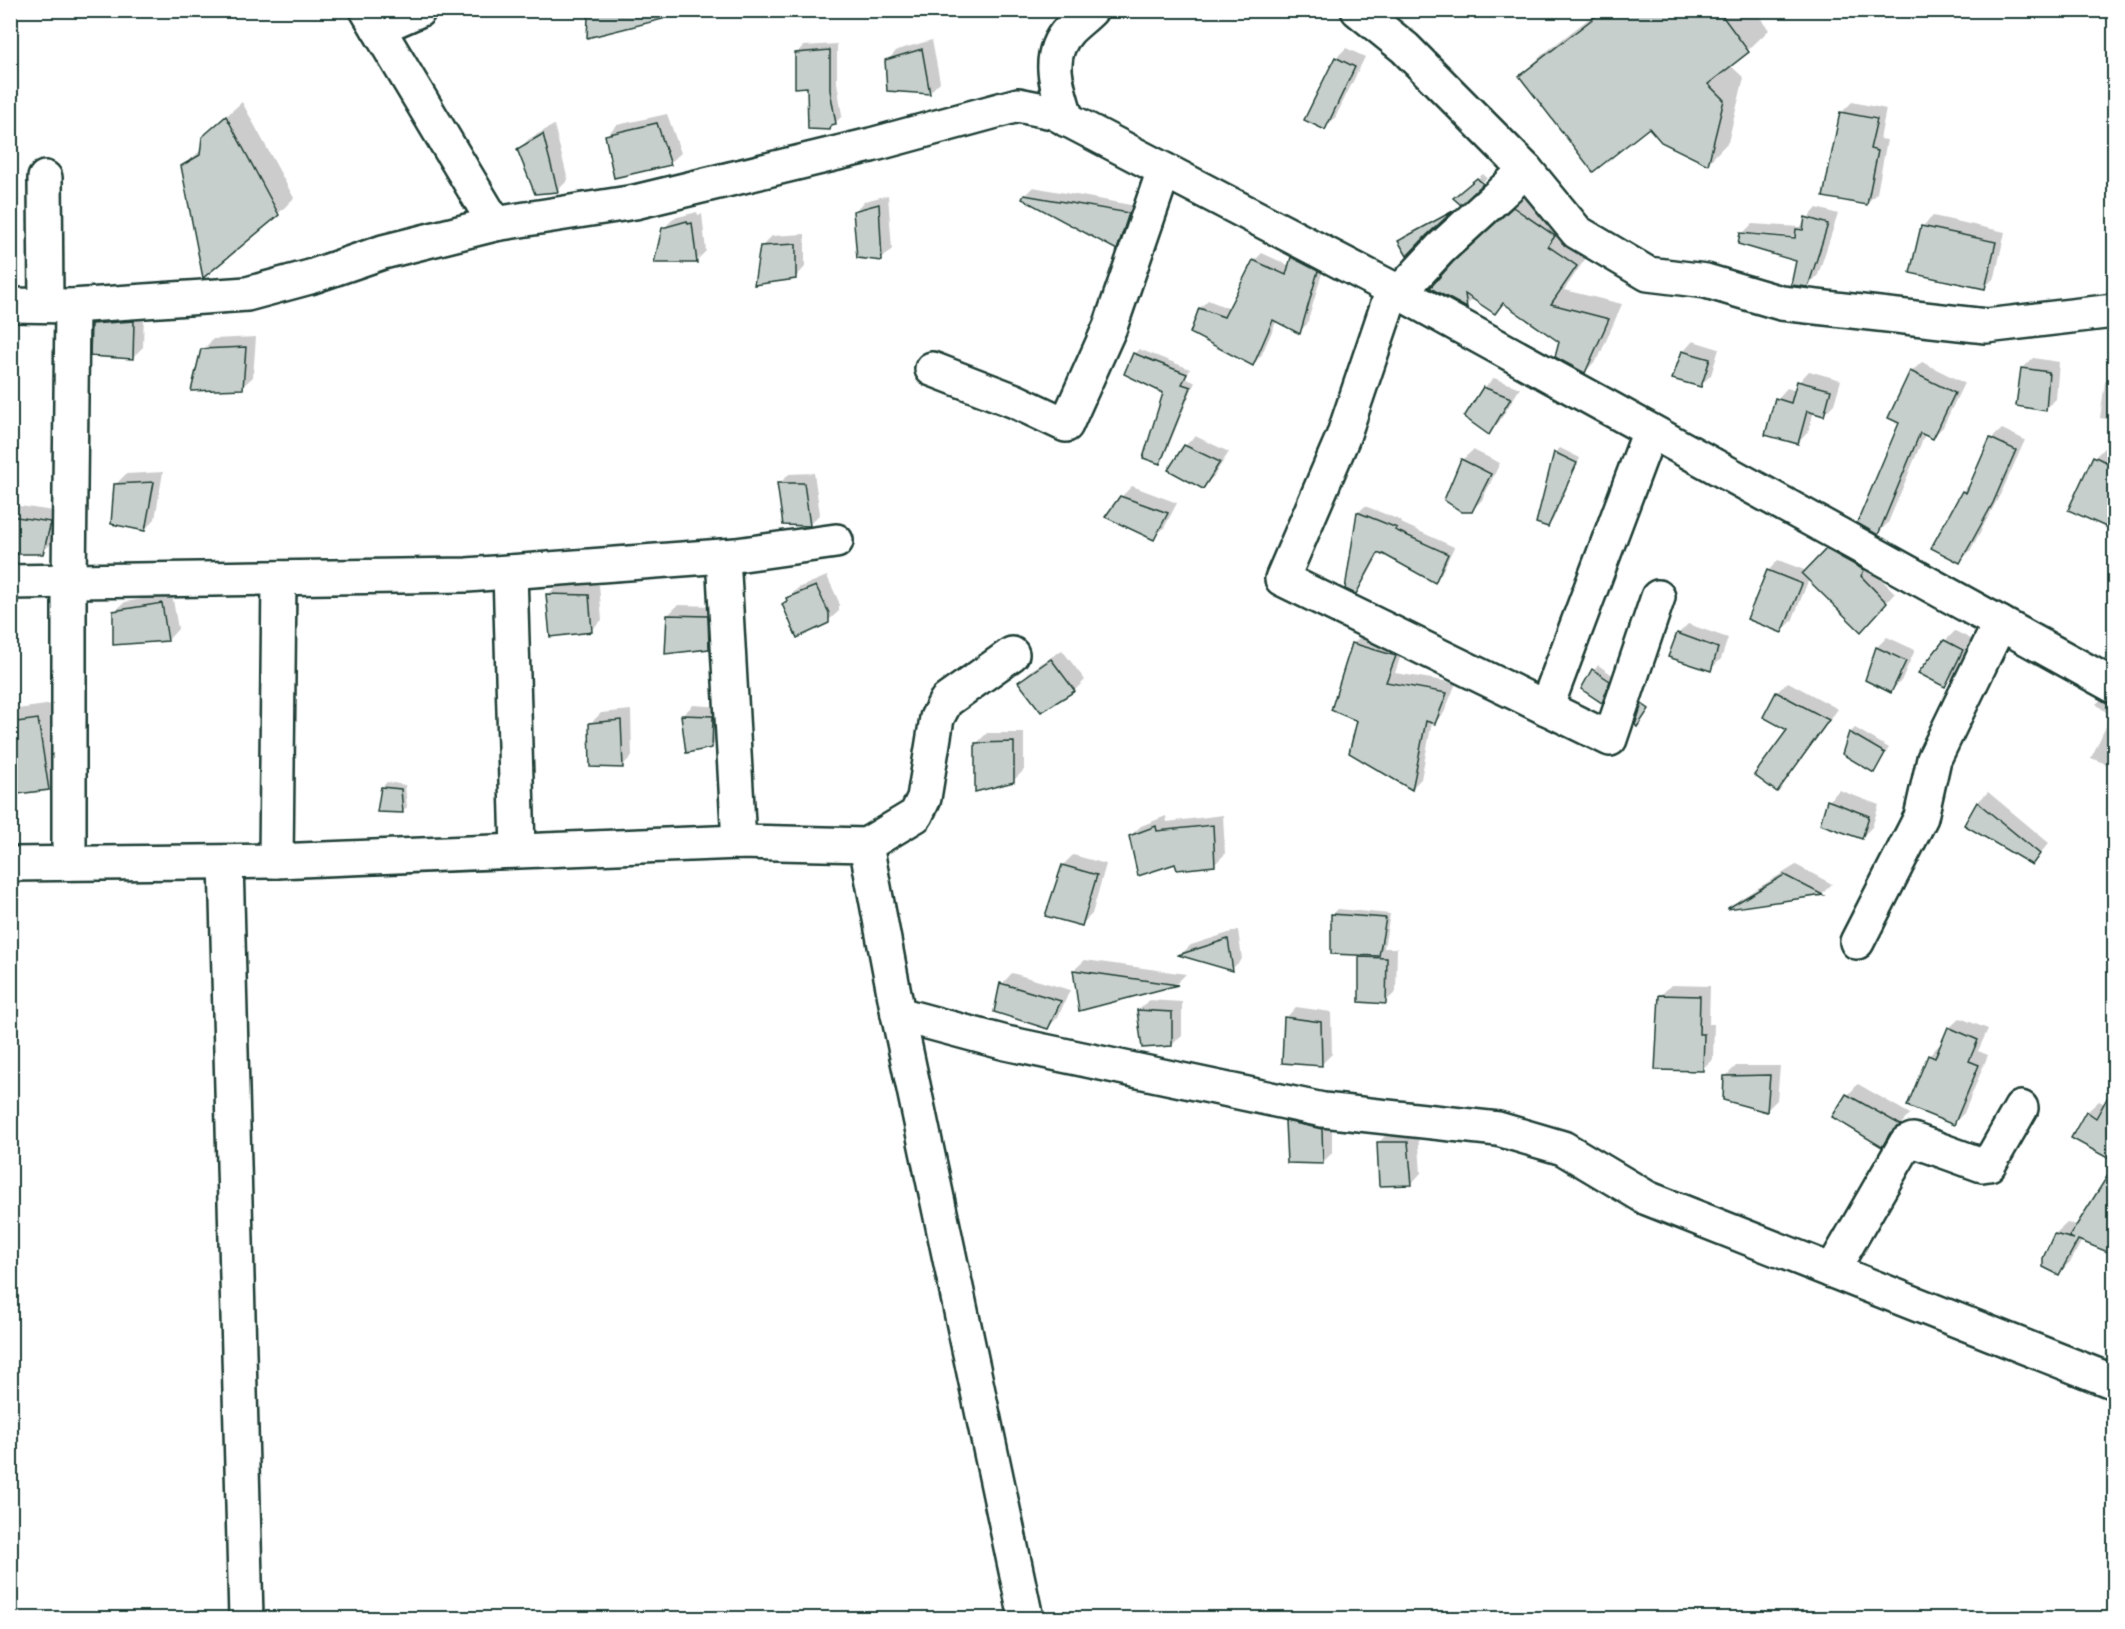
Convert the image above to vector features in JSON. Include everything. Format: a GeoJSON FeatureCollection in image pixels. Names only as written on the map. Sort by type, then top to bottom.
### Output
{"type":"FeatureCollection","features":[{"type":"Feature","properties":{"kind":"street"},"geometry":{"type":"LineString","coordinates":[[419,10],[373,19],[495,224]]}},
{"type":"Feature","properties":{"kind":"street"},"geometry":{"type":"LineString","coordinates":[[1018,105],[1043,76],[1054,57],[1057,46],[1069,30],[1091,10]]}},
{"type":"Feature","properties":{"kind":"street"},"geometry":{"type":"LineString","coordinates":[[1358,10],[1405,48],[1526,170],[1577,232],[1648,274],[1706,281],[1781,303],[1986,326],[2115,311]]}},
{"type":"Feature","properties":{"kind":"street"},"geometry":{"type":"LineString","coordinates":[[1054,57],[1055,77],[1067,120]]}},
{"type":"Feature","properties":{"kind":"street"},"geometry":{"type":"LineString","coordinates":[[10,304],[59,306],[247,294],[310,277],[383,252],[495,224],[635,202],[871,145],[1018,105],[1053,112],[1396,291],[2115,686]]}},
{"type":"Feature","properties":{"kind":"street"},"geometry":{"type":"LineString","coordinates":[[932,369],[1015,401],[1066,425],[1114,318],[1164,170]]}},
{"type":"Feature","properties":{"kind":"street"},"geometry":{"type":"LineString","coordinates":[[1526,170],[1396,291],[1343,437],[1282,579],[1610,738],[1658,597]]}},
{"type":"Feature","properties":{"kind":"street"},"geometry":{"type":"LineString","coordinates":[[45,178],[59,306],[69,581],[69,863]]}},
{"type":"Feature","properties":{"kind":"street"},"geometry":{"type":"LineString","coordinates":[[1546,708],[1650,430]]}},
{"type":"Feature","properties":{"kind":"street"},"geometry":{"type":"LineString","coordinates":[[10,582],[467,575],[723,556],[837,541]]}},
{"type":"Feature","properties":{"kind":"street"},"geometry":{"type":"LineString","coordinates":[[723,556],[739,842]]}},
{"type":"Feature","properties":{"kind":"street"},"geometry":{"type":"LineString","coordinates":[[510,572],[518,850]]}},
{"type":"Feature","properties":{"kind":"street"},"geometry":{"type":"LineString","coordinates":[[276,861],[279,578]]}},
{"type":"Feature","properties":{"kind":"street"},"geometry":{"type":"LineString","coordinates":[[1857,942],[1921,817],[1934,759],[2000,623]]}},
{"type":"Feature","properties":{"kind":"street"},"geometry":{"type":"LineString","coordinates":[[10,864],[276,861],[739,842],[866,845],[916,815],[924,798],[937,718],[946,701],[1012,654]]}},
{"type":"Feature","properties":{"kind":"street"},"geometry":{"type":"LineString","coordinates":[[866,845],[898,1014],[1026,1618]]}},
{"type":"Feature","properties":{"kind":"street"},"geometry":{"type":"LineString","coordinates":[[226,862],[246,1618]]}},
{"type":"Feature","properties":{"kind":"street"},"geometry":{"type":"LineString","coordinates":[[898,1014],[1006,1043],[1323,1110],[1498,1129],[1563,1148],[1647,1198],[2115,1382]]}},
{"type":"Feature","properties":{"kind":"street"},"geometry":{"type":"LineString","coordinates":[[1832,1271],[1906,1143],[1913,1140],[1982,1165],[1989,1164],[2021,1108]]}},
{"type":"Feature","properties":{"kind":"building"},"geometry":{"type":"Polygon","coordinates":[[[596,10],[662,10],[663,19],[587,38],[588,17],[596,10]]]}},
{"type":"Feature","properties":{"kind":"building"},"geometry":{"type":"Polygon","coordinates":[[[1604,10],[1718,10],[1749,52],[1708,84],[1724,100],[1708,165],[1661,142],[1649,128],[1593,172],[1519,76],[1604,10]]]}},
{"type":"Feature","properties":{"kind":"building"},"geometry":{"type":"Polygon","coordinates":[[[922,49],[930,94],[887,91],[885,60],[922,49]]]}},
{"type":"Feature","properties":{"kind":"building"},"geometry":{"type":"Polygon","coordinates":[[[830,50],[830,90],[836,124],[831,125],[830,130],[808,129],[807,87],[795,88],[795,53],[830,50]]]}},
{"type":"Feature","properties":{"kind":"building"},"geometry":{"type":"Polygon","coordinates":[[[1335,57],[1355,67],[1325,130],[1304,120],[1335,57]]]}},
{"type":"Feature","properties":{"kind":"building"},"geometry":{"type":"Polygon","coordinates":[[[1840,112],[1877,119],[1870,149],[1878,151],[1867,205],[1823,197],[1840,112]]]}},
{"type":"Feature","properties":{"kind":"building"},"geometry":{"type":"Polygon","coordinates":[[[226,116],[279,215],[203,278],[181,166],[200,155],[202,137],[226,116]]]}},
{"type":"Feature","properties":{"kind":"building"},"geometry":{"type":"Polygon","coordinates":[[[657,123],[671,165],[614,178],[605,135],[657,123]]]}},
{"type":"Feature","properties":{"kind":"building"},"geometry":{"type":"Polygon","coordinates":[[[543,134],[558,192],[535,194],[517,149],[543,134]]]}},
{"type":"Feature","properties":{"kind":"building"},"geometry":{"type":"Polygon","coordinates":[[[1477,178],[1483,184],[1461,205],[1453,198],[1477,178]]]}},
{"type":"Feature","properties":{"kind":"building"},"geometry":{"type":"Polygon","coordinates":[[[1024,195],[1129,213],[1117,250],[1022,199],[1024,195]]]}},
{"type":"Feature","properties":{"kind":"building"},"geometry":{"type":"Polygon","coordinates":[[[879,204],[882,261],[857,258],[853,211],[879,204]]]}},
{"type":"Feature","properties":{"kind":"building"},"geometry":{"type":"Polygon","coordinates":[[[1513,207],[1555,236],[1548,246],[1577,266],[1551,304],[1609,319],[1585,373],[1555,357],[1559,342],[1503,303],[1495,314],[1465,294],[1467,308],[1430,288],[1453,262],[1513,207]]]}},
{"type":"Feature","properties":{"kind":"building"},"geometry":{"type":"Polygon","coordinates":[[[1453,211],[1427,235],[1407,256],[1398,241],[1453,211]]]}},
{"type":"Feature","properties":{"kind":"building"},"geometry":{"type":"Polygon","coordinates":[[[1805,217],[1828,224],[1808,287],[1791,285],[1796,261],[1738,244],[1740,233],[1795,238],[1796,229],[1803,230],[1805,217]]]}},
{"type":"Feature","properties":{"kind":"building"},"geometry":{"type":"Polygon","coordinates":[[[687,221],[688,224],[692,223],[697,263],[654,263],[662,228],[687,221]]]}},
{"type":"Feature","properties":{"kind":"building"},"geometry":{"type":"Polygon","coordinates":[[[1921,226],[1996,242],[1985,289],[1910,273],[1921,226]]]}},
{"type":"Feature","properties":{"kind":"building"},"geometry":{"type":"Polygon","coordinates":[[[796,244],[796,279],[754,285],[760,246],[796,244]]]}},
{"type":"Feature","properties":{"kind":"building"},"geometry":{"type":"Polygon","coordinates":[[[1291,257],[1318,271],[1300,334],[1273,320],[1253,366],[1190,333],[1199,308],[1224,317],[1253,260],[1286,275],[1291,257]]]}},
{"type":"Feature","properties":{"kind":"building"},"geometry":{"type":"Polygon","coordinates":[[[134,321],[133,359],[90,356],[91,324],[134,321]]]}},
{"type":"Feature","properties":{"kind":"building"},"geometry":{"type":"Polygon","coordinates":[[[246,347],[243,389],[191,391],[201,349],[246,347]]]}},
{"type":"Feature","properties":{"kind":"building"},"geometry":{"type":"Polygon","coordinates":[[[1682,351],[1710,359],[1701,387],[1672,379],[1682,351]]]}},
{"type":"Feature","properties":{"kind":"building"},"geometry":{"type":"Polygon","coordinates":[[[1133,353],[1187,374],[1182,384],[1191,387],[1160,464],[1143,458],[1163,393],[1124,374],[1133,353]]]}},
{"type":"Feature","properties":{"kind":"building"},"geometry":{"type":"Polygon","coordinates":[[[2021,368],[2049,372],[2046,411],[2016,406],[2021,368]]]}},
{"type":"Feature","properties":{"kind":"building"},"geometry":{"type":"Polygon","coordinates":[[[1910,371],[1955,393],[1933,439],[1920,433],[1878,535],[1857,523],[1899,423],[1888,418],[1910,371]]]}},
{"type":"Feature","properties":{"kind":"building"},"geometry":{"type":"Polygon","coordinates":[[[1797,381],[1831,390],[1824,416],[1807,411],[1798,444],[1765,435],[1775,398],[1791,403],[1797,381]]]}},
{"type":"Feature","properties":{"kind":"building"},"geometry":{"type":"Polygon","coordinates":[[[1483,387],[1511,398],[1489,435],[1464,417],[1483,387]]]}},
{"type":"Feature","properties":{"kind":"building"},"geometry":{"type":"Polygon","coordinates":[[[1990,438],[2016,450],[1993,503],[1960,563],[1931,548],[1962,491],[1966,493],[1990,438]]]}},
{"type":"Feature","properties":{"kind":"building"},"geometry":{"type":"Polygon","coordinates":[[[1184,445],[1220,462],[1203,489],[1168,470],[1184,445]]]}},
{"type":"Feature","properties":{"kind":"building"},"geometry":{"type":"Polygon","coordinates":[[[1554,452],[1577,463],[1548,527],[1536,523],[1554,452]]]}},
{"type":"Feature","properties":{"kind":"building"},"geometry":{"type":"Polygon","coordinates":[[[2093,456],[2115,466],[2115,531],[2068,510],[2093,456]]]}},
{"type":"Feature","properties":{"kind":"building"},"geometry":{"type":"Polygon","coordinates":[[[1461,459],[1491,474],[1472,512],[1462,512],[1444,500],[1461,459]]]}},
{"type":"Feature","properties":{"kind":"building"},"geometry":{"type":"Polygon","coordinates":[[[154,482],[145,531],[111,524],[114,484],[154,482]]]}},
{"type":"Feature","properties":{"kind":"building"},"geometry":{"type":"Polygon","coordinates":[[[777,483],[804,483],[810,526],[783,525],[777,483]]]}},
{"type":"Feature","properties":{"kind":"building"},"geometry":{"type":"Polygon","coordinates":[[[1120,496],[1168,513],[1154,540],[1105,517],[1120,496]]]}},
{"type":"Feature","properties":{"kind":"building"},"geometry":{"type":"Polygon","coordinates":[[[1357,512],[1397,528],[1395,530],[1448,554],[1435,583],[1378,553],[1356,594],[1345,589],[1357,512]]]}},
{"type":"Feature","properties":{"kind":"building"},"geometry":{"type":"Polygon","coordinates":[[[10,516],[51,522],[43,554],[10,554],[10,516]]]}},
{"type":"Feature","properties":{"kind":"building"},"geometry":{"type":"Polygon","coordinates":[[[1826,549],[1864,570],[1861,576],[1887,603],[1861,632],[1802,574],[1826,549]]]}},
{"type":"Feature","properties":{"kind":"building"},"geometry":{"type":"Polygon","coordinates":[[[1767,570],[1802,584],[1782,633],[1747,619],[1767,570]]]}},
{"type":"Feature","properties":{"kind":"building"},"geometry":{"type":"Polygon","coordinates":[[[816,586],[829,613],[829,623],[797,638],[782,604],[787,601],[786,598],[816,586]]]}},
{"type":"Feature","properties":{"kind":"building"},"geometry":{"type":"Polygon","coordinates":[[[546,594],[589,595],[592,632],[550,637],[546,594]]]}},
{"type":"Feature","properties":{"kind":"building"},"geometry":{"type":"Polygon","coordinates":[[[162,603],[168,641],[113,645],[113,611],[162,603]]]}},
{"type":"Feature","properties":{"kind":"building"},"geometry":{"type":"Polygon","coordinates":[[[667,615],[708,616],[709,649],[665,654],[667,615]]]}},
{"type":"Feature","properties":{"kind":"building"},"geometry":{"type":"Polygon","coordinates":[[[1677,633],[1718,648],[1711,671],[1668,657],[1677,633]]]}},
{"type":"Feature","properties":{"kind":"building"},"geometry":{"type":"Polygon","coordinates":[[[1944,640],[1963,650],[1945,687],[1918,673],[1944,640]]]}},
{"type":"Feature","properties":{"kind":"building"},"geometry":{"type":"Polygon","coordinates":[[[1352,643],[1396,656],[1386,682],[1447,693],[1435,724],[1426,721],[1412,790],[1349,753],[1357,721],[1331,710],[1352,643]]]}},
{"type":"Feature","properties":{"kind":"building"},"geometry":{"type":"Polygon","coordinates":[[[1876,647],[1906,661],[1891,693],[1865,680],[1876,647]]]}},
{"type":"Feature","properties":{"kind":"building"},"geometry":{"type":"Polygon","coordinates":[[[1051,659],[1075,691],[1041,712],[1018,682],[1051,659]]]}},
{"type":"Feature","properties":{"kind":"building"},"geometry":{"type":"Polygon","coordinates":[[[1592,669],[1610,681],[1602,703],[1581,689],[1592,669]]]}},
{"type":"Feature","properties":{"kind":"building"},"geometry":{"type":"Polygon","coordinates":[[[1776,692],[1829,720],[1777,792],[1754,775],[1787,730],[1763,717],[1776,692]]]}},
{"type":"Feature","properties":{"kind":"building"},"geometry":{"type":"Polygon","coordinates":[[[1642,704],[1649,709],[1637,727],[1635,725],[1642,704]]]}},
{"type":"Feature","properties":{"kind":"building"},"geometry":{"type":"Polygon","coordinates":[[[681,715],[713,716],[712,748],[686,753],[681,715]]]}},
{"type":"Feature","properties":{"kind":"building"},"geometry":{"type":"Polygon","coordinates":[[[38,719],[49,790],[10,795],[10,723],[38,719]]]}},
{"type":"Feature","properties":{"kind":"building"},"geometry":{"type":"Polygon","coordinates":[[[621,720],[623,768],[590,767],[589,723],[621,720]]]}},
{"type":"Feature","properties":{"kind":"building"},"geometry":{"type":"Polygon","coordinates":[[[1849,732],[1885,753],[1874,773],[1842,754],[1849,732]]]}},
{"type":"Feature","properties":{"kind":"building"},"geometry":{"type":"Polygon","coordinates":[[[1014,742],[1014,782],[975,792],[975,743],[1014,742]]]}},
{"type":"Feature","properties":{"kind":"building"},"geometry":{"type":"Polygon","coordinates":[[[381,787],[401,789],[403,813],[377,812],[381,787]]]}},
{"type":"Feature","properties":{"kind":"building"},"geometry":{"type":"Polygon","coordinates":[[[1827,800],[1869,816],[1862,839],[1820,824],[1827,800]]]}},
{"type":"Feature","properties":{"kind":"building"},"geometry":{"type":"Polygon","coordinates":[[[1977,802],[2040,854],[2032,865],[1964,825],[1977,802]]]}},
{"type":"Feature","properties":{"kind":"building"},"geometry":{"type":"Polygon","coordinates":[[[1213,825],[1215,866],[1177,870],[1175,864],[1138,876],[1129,836],[1156,826],[1157,831],[1213,825]]]}},
{"type":"Feature","properties":{"kind":"building"},"geometry":{"type":"Polygon","coordinates":[[[1062,865],[1097,875],[1082,926],[1045,916],[1062,865]]]}},
{"type":"Feature","properties":{"kind":"building"},"geometry":{"type":"Polygon","coordinates":[[[1784,875],[1823,895],[1728,909],[1728,908],[1784,875]]]}},
{"type":"Feature","properties":{"kind":"building"},"geometry":{"type":"Polygon","coordinates":[[[1331,914],[1386,918],[1379,956],[1331,954],[1331,914]]]}},
{"type":"Feature","properties":{"kind":"building"},"geometry":{"type":"Polygon","coordinates":[[[1228,939],[1233,971],[1178,955],[1228,939]]]}},
{"type":"Feature","properties":{"kind":"building"},"geometry":{"type":"Polygon","coordinates":[[[1359,957],[1387,958],[1386,1004],[1359,1002],[1359,957]]]}},
{"type":"Feature","properties":{"kind":"building"},"geometry":{"type":"Polygon","coordinates":[[[1073,970],[1178,985],[1079,1011],[1073,970]]]}},
{"type":"Feature","properties":{"kind":"building"},"geometry":{"type":"Polygon","coordinates":[[[1000,983],[1061,1001],[1048,1029],[994,1012],[1000,983]]]}},
{"type":"Feature","properties":{"kind":"building"},"geometry":{"type":"Polygon","coordinates":[[[1659,995],[1700,996],[1699,1034],[1704,1034],[1703,1071],[1655,1070],[1659,995]]]}},
{"type":"Feature","properties":{"kind":"building"},"geometry":{"type":"Polygon","coordinates":[[[1137,1010],[1172,1012],[1172,1046],[1142,1048],[1137,1010]]]}},
{"type":"Feature","properties":{"kind":"building"},"geometry":{"type":"Polygon","coordinates":[[[1284,1017],[1321,1022],[1322,1066],[1282,1063],[1284,1017]]]}},
{"type":"Feature","properties":{"kind":"building"},"geometry":{"type":"Polygon","coordinates":[[[1948,1027],[1978,1040],[1969,1061],[1979,1065],[1954,1125],[1907,1106],[1928,1055],[1935,1058],[1948,1027]]]}},
{"type":"Feature","properties":{"kind":"building"},"geometry":{"type":"Polygon","coordinates":[[[1770,1075],[1767,1112],[1723,1100],[1724,1076],[1770,1075]]]}},
{"type":"Feature","properties":{"kind":"building"},"geometry":{"type":"Polygon","coordinates":[[[2115,1084],[2115,1162],[2071,1138],[2086,1111],[2096,1118],[2115,1084]]]}},
{"type":"Feature","properties":{"kind":"building"},"geometry":{"type":"Polygon","coordinates":[[[1846,1094],[1901,1125],[1890,1133],[1882,1147],[1832,1117],[1846,1094]]]}},
{"type":"Feature","properties":{"kind":"building"},"geometry":{"type":"Polygon","coordinates":[[[1285,1121],[1322,1129],[1323,1164],[1287,1163],[1285,1121]]]}},
{"type":"Feature","properties":{"kind":"building"},"geometry":{"type":"Polygon","coordinates":[[[1377,1142],[1408,1142],[1412,1185],[1379,1186],[1377,1142]]]}},
{"type":"Feature","properties":{"kind":"building"},"geometry":{"type":"Polygon","coordinates":[[[2115,1164],[2115,1255],[2078,1240],[2059,1275],[2043,1267],[2043,1258],[2054,1234],[2074,1239],[2069,1237],[2115,1164]]]}}]}
